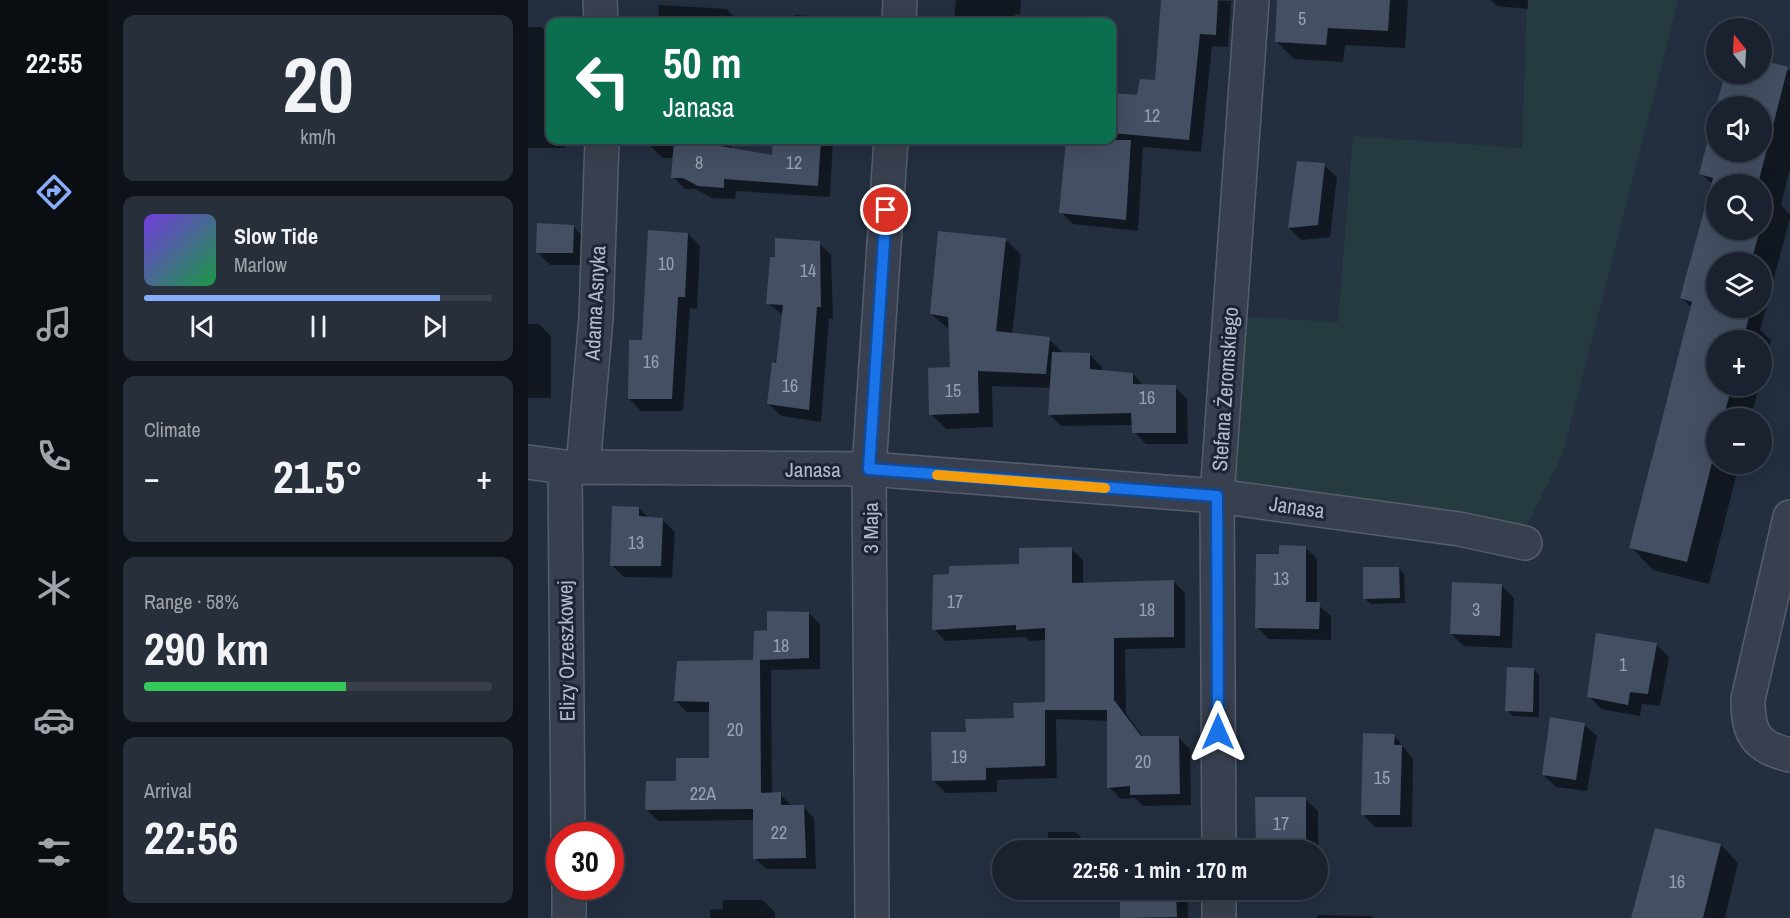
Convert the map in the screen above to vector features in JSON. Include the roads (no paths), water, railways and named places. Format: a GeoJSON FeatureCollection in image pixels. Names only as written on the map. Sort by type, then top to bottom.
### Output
{"type":"FeatureCollection","features":[{"type":"Feature","properties":{"kind":"street"},"geometry":{"type":"LineString","coordinates":[[600,0],[601,18]]}},
{"type":"Feature","properties":{"kind":"street"},"geometry":{"type":"LineString","coordinates":[[899,18],[900,0]]}},
{"type":"Feature","properties":{"kind":"street","name":"Stefana Żeromskiego"},"geometry":{"type":"LineString","coordinates":[[1219,840],[1217,496],[1252,0]]}},
{"type":"Feature","properties":{"kind":"street","name":"Adama Asnyka"},"geometry":{"type":"LineString","coordinates":[[574,467],[596,318],[602,144]]}},
{"type":"Feature","properties":{"kind":"street","name":"3 Maja"},"geometry":{"type":"LineString","coordinates":[[872,918],[869,469],[891,144]]}},
{"type":"Feature","properties":{"kind":"street","name":"Janasa"},"geometry":{"type":"LineString","coordinates":[[528,462],[574,467],[869,469],[1217,496],[1459,529],[1526,543]]}},
{"type":"Feature","properties":{"kind":"street","name":"Elizy Orzeszkowej"},"geometry":{"type":"LineString","coordinates":[[568,822],[574,467]]}},
{"type":"Feature","properties":{"kind":"street"},"geometry":{"type":"LineString","coordinates":[[1790,517],[1748,699],[1748,723],[1754,737],[1779,752],[1790,755]]}},
{"type":"Feature","properties":{"kind":"street"},"geometry":{"type":"LineString","coordinates":[[569,900],[569,918]]}},
{"type":"Feature","properties":{"kind":"street"},"geometry":{"type":"LineString","coordinates":[[1219,900],[1219,918]]}}]}
